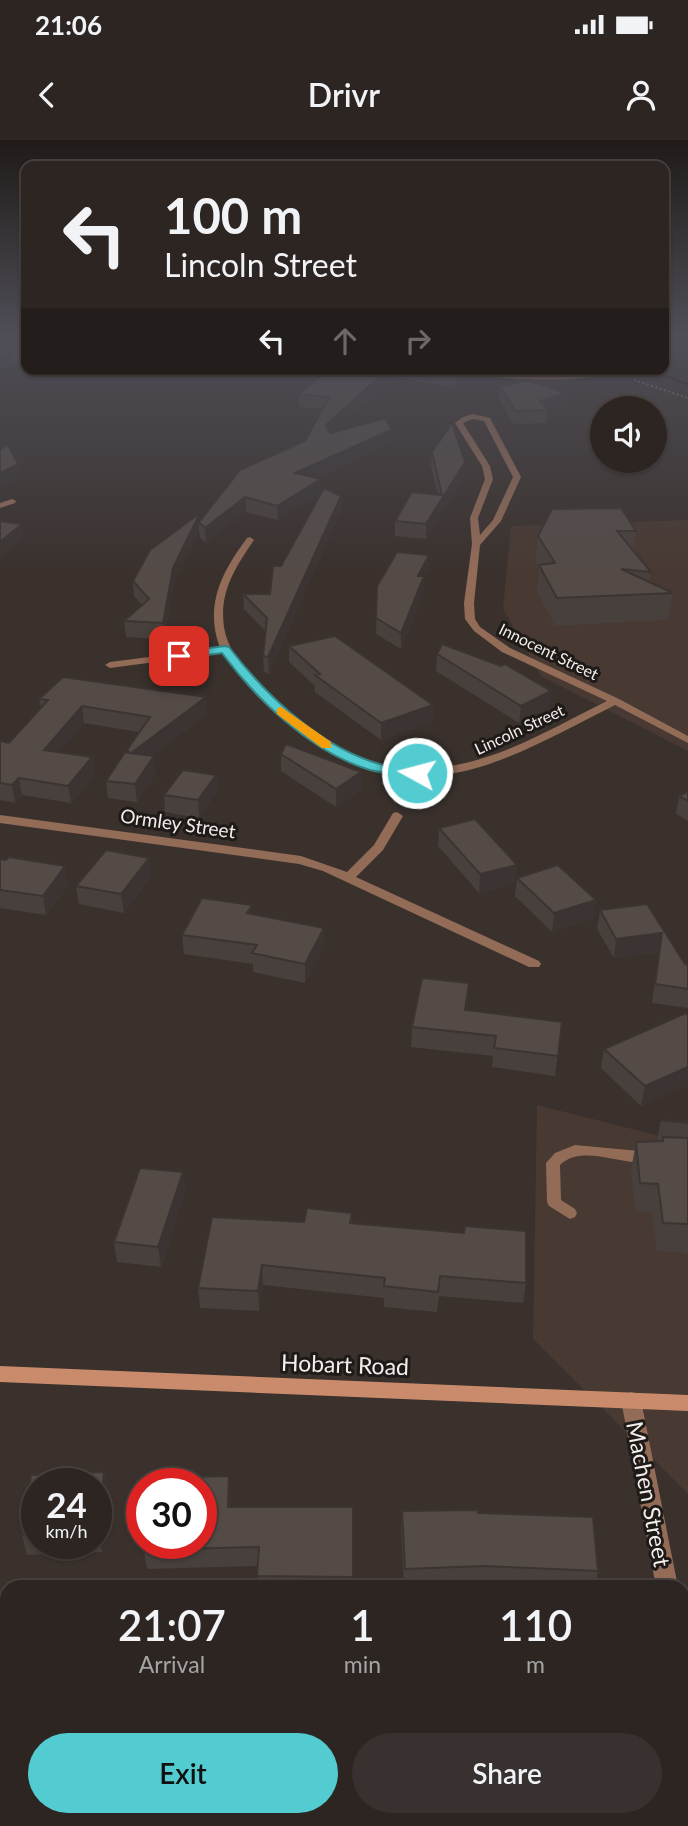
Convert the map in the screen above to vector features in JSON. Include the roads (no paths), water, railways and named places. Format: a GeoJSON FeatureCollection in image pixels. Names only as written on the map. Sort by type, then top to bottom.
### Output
{"type":"FeatureCollection","features":[{"type":"Feature","properties":{"kind":"main road","name":"Hobart Road"},"geometry":{"type":"LineString","coordinates":[[0,1374],[688,1403]]}},
{"type":"Feature","properties":{"kind":"street","name":"Innocent Street"},"geometry":{"type":"LineString","coordinates":[[476,544],[497,521],[517,477],[487,420],[472,416],[463,419],[459,423],[460,428],[476,448],[486,466],[489,479],[474,518],[476,544],[469,603],[470,619],[477,629],[506,650],[615,701],[688,740]]}},
{"type":"Feature","properties":{"kind":"street"},"geometry":{"type":"LineString","coordinates":[[0,506],[12,501]]}},
{"type":"Feature","properties":{"kind":"street"},"geometry":{"type":"LineString","coordinates":[[110,665],[225,650],[218,602],[223,580],[250,540]]}},
{"type":"Feature","properties":{"kind":"street","name":"Lincoln Street"},"geometry":{"type":"LineString","coordinates":[[225,650],[265,696],[303,728],[348,757],[390,771],[427,773],[474,767],[615,701]]}},
{"type":"Feature","properties":{"kind":"street"},"geometry":{"type":"LineString","coordinates":[[348,878],[379,848],[397,816]]}},
{"type":"Feature","properties":{"kind":"street","name":"Ormley Street"},"geometry":{"type":"LineString","coordinates":[[0,819],[301,860],[348,878],[534,964]]}},
{"type":"Feature","properties":{"kind":"street","name":"Machen Street"},"geometry":{"type":"LineString","coordinates":[[631,1400],[666,1580]]}},
{"type":"Feature","properties":{"kind":"lane"},"geometry":{"type":"LineString","coordinates":[[570,1213],[554,1202],[553,1163],[560,1154],[579,1148],[616,1155],[664,1158]]}}]}
